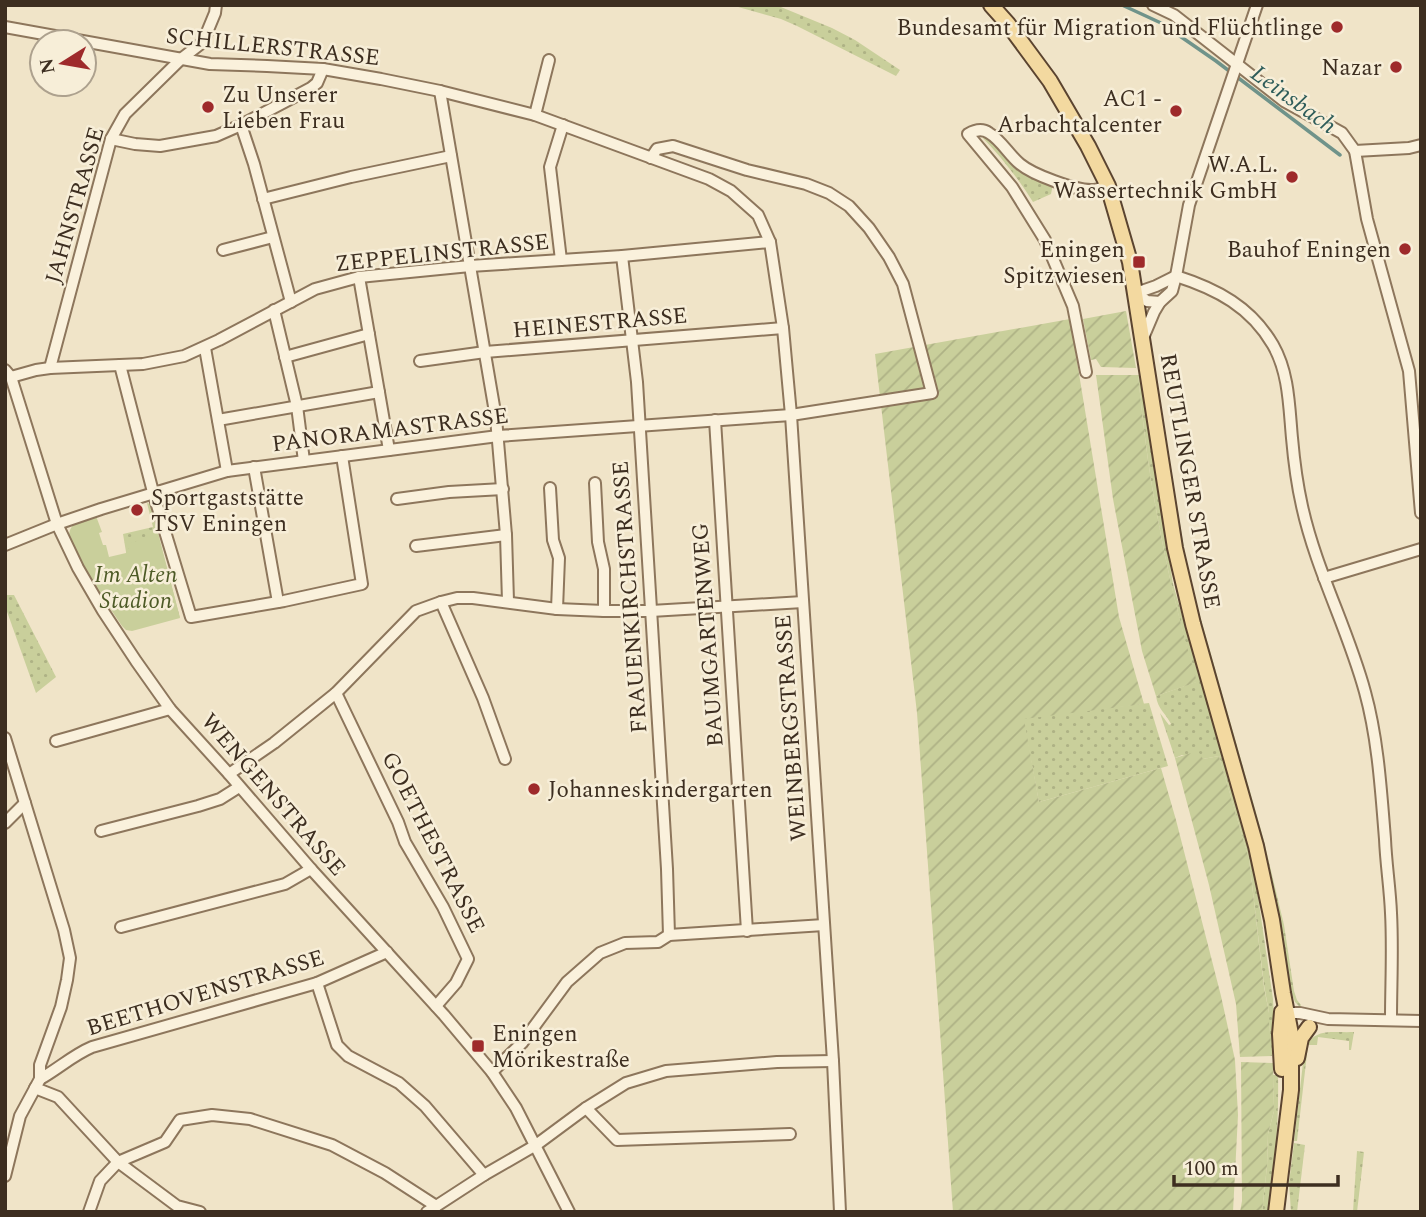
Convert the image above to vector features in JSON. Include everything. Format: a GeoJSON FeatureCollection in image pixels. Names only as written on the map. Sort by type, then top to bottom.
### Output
{"type":"FeatureCollection","features":[{"type":"Feature","properties":{"kind":"main road","name":"REUTLINGER STRASSE"},"geometry":{"type":"LineString","coordinates":[[991,5],[1050,81],[1088,146],[1108,186],[1124,240],[1136,293],[1168,504],[1184,588],[1253,834],[1272,920],[1283,993],[1285,1147]]}},
{"type":"Feature","properties":{"kind":"main road","name":"REUTLINGER STRASSE"},"geometry":{"type":"LineString","coordinates":[[1276,1212],[1291,1090],[1291,1034],[1284,1017]]}},
{"type":"Feature","properties":{"kind":"main road"},"geometry":{"type":"LineString","coordinates":[[1291,1090],[1300,1043],[1308,1027]]}},
{"type":"Feature","properties":{"kind":"street","name":"JAHNSTRASSE"},"geometry":{"type":"LineString","coordinates":[[50,368],[111,139],[125,114],[181,59],[203,42],[216,5]]}},
{"type":"Feature","properties":{"kind":"street"},"geometry":{"type":"LineString","coordinates":[[1153,5],[1174,15],[1284,101],[1342,133],[1355,151],[1367,219],[1409,371],[1421,513]]}},
{"type":"Feature","properties":{"kind":"street"},"geometry":{"type":"LineString","coordinates":[[1143,338],[1160,302],[1172,291],[1189,205],[1257,5]]}},
{"type":"Feature","properties":{"kind":"street","name":"SCHILLERSTRASSE"},"geometry":{"type":"LineString","coordinates":[[5,27],[210,64],[323,69],[440,90],[535,115],[709,179],[731,191],[758,215],[770,242]]}},
{"type":"Feature","properties":{"kind":"street"},"geometry":{"type":"LineString","coordinates":[[535,115],[549,60]]}},
{"type":"Feature","properties":{"kind":"street"},"geometry":{"type":"LineString","coordinates":[[111,139],[160,146],[216,136],[311,88],[317,83],[323,69]]}},
{"type":"Feature","properties":{"kind":"street"},"geometry":{"type":"LineString","coordinates":[[440,90],[498,436],[508,601]]}},
{"type":"Feature","properties":{"kind":"street"},"geometry":{"type":"LineString","coordinates":[[241,125],[291,302]]}},
{"type":"Feature","properties":{"kind":"street"},"geometry":{"type":"LineString","coordinates":[[561,260],[550,167],[563,125]]}},
{"type":"Feature","properties":{"kind":"street"},"geometry":{"type":"LineString","coordinates":[[1086,372],[1073,306],[1045,240],[1012,187],[968,134],[981,130],[988,132],[1021,165],[1047,178],[1088,190],[1108,186]]}},
{"type":"Feature","properties":{"kind":"street"},"geometry":{"type":"LineString","coordinates":[[1355,151],[1421,145]]}},
{"type":"Feature","properties":{"kind":"street","name":"PANORAMASTRASSE"},"geometry":{"type":"LineString","coordinates":[[5,545],[57,524],[153,492],[227,471],[498,436],[791,415],[932,394],[903,284],[869,228],[845,202],[806,184],[747,170],[673,146],[657,149],[651,158]]}},
{"type":"Feature","properties":{"kind":"street"},"geometry":{"type":"LineString","coordinates":[[263,199],[451,156]]}},
{"type":"Feature","properties":{"kind":"street"},"geometry":{"type":"LineString","coordinates":[[223,250],[273,237]]}},
{"type":"Feature","properties":{"kind":"street","name":"ZEPPELINSTRASSE"},"geometry":{"type":"LineString","coordinates":[[8,374],[50,368],[162,361],[184,356],[205,348],[324,286],[359,277],[770,242]]}},
{"type":"Feature","properties":{"kind":"street","name":"WEINBERGSTRASSE"},"geometry":{"type":"LineString","coordinates":[[770,242],[783,328],[791,415],[833,1062],[840,1212]]}},
{"type":"Feature","properties":{"kind":"street","name":"FRAUENKIRCHSTRASSE"},"geometry":{"type":"LineString","coordinates":[[622,256],[633,340],[639,425],[669,935]]}},
{"type":"Feature","properties":{"kind":"street"},"geometry":{"type":"LineString","coordinates":[[1136,293],[1176,276],[1209,289],[1239,305],[1250,315],[1264,331],[1282,363],[1286,377],[1300,499],[1324,578],[1361,679],[1376,750],[1391,913],[1391,1019]]}},
{"type":"Feature","properties":{"kind":"street"},"geometry":{"type":"LineString","coordinates":[[359,277],[389,450]]}},
{"type":"Feature","properties":{"kind":"street"},"geometry":{"type":"LineString","coordinates":[[1136,293],[1147,301],[1160,302]]}},
{"type":"Feature","properties":{"kind":"street"},"geometry":{"type":"LineString","coordinates":[[274,310],[297,406],[304,461]]}},
{"type":"Feature","properties":{"kind":"street","name":"HEINESTRASSE"},"geometry":{"type":"LineString","coordinates":[[420,361],[485,352],[783,328]]}},
{"type":"Feature","properties":{"kind":"street"},"geometry":{"type":"LineString","coordinates":[[285,357],[369,334]]}},
{"type":"Feature","properties":{"kind":"street"},"geometry":{"type":"LineString","coordinates":[[205,348],[227,471]]}},
{"type":"Feature","properties":{"kind":"street"},"geometry":{"type":"LineString","coordinates":[[120,365],[153,492],[191,617],[362,584],[342,456]]}},
{"type":"Feature","properties":{"kind":"street","name":"WENGENSTRASSE"},"geometry":{"type":"LineString","coordinates":[[8,374],[57,524],[78,568],[133,658],[170,709],[492,1072],[516,1108],[569,1212]]}},
{"type":"Feature","properties":{"kind":"street"},"geometry":{"type":"LineString","coordinates":[[218,420],[379,392]]}},
{"type":"Feature","properties":{"kind":"street","name":"BAUMGARTENWEG"},"geometry":{"type":"LineString","coordinates":[[715,420],[747,931]]}},
{"type":"Feature","properties":{"kind":"street"},"geometry":{"type":"LineString","coordinates":[[254,467],[278,602]]}},
{"type":"Feature","properties":{"kind":"street"},"geometry":{"type":"LineString","coordinates":[[595,483],[598,542],[604,569],[604,611]]}},
{"type":"Feature","properties":{"kind":"street"},"geometry":{"type":"LineString","coordinates":[[550,488],[553,540],[559,558],[557,608]]}},
{"type":"Feature","properties":{"kind":"street"},"geometry":{"type":"LineString","coordinates":[[397,499],[503,489]]}},
{"type":"Feature","properties":{"kind":"street"},"geometry":{"type":"LineString","coordinates":[[416,546],[506,535]]}},
{"type":"Feature","properties":{"kind":"street"},"geometry":{"type":"LineString","coordinates":[[1324,578],[1421,549]]}},
{"type":"Feature","properties":{"kind":"street"},"geometry":{"type":"LineString","coordinates":[[229,774],[274,743],[336,693],[416,611],[441,602],[465,598],[557,608],[651,611],[803,602]]}},
{"type":"Feature","properties":{"kind":"street"},"geometry":{"type":"LineString","coordinates":[[441,602],[483,698],[505,759]]}},
{"type":"Feature","properties":{"kind":"street","name":"GOETHESTRASSE"},"geometry":{"type":"LineString","coordinates":[[336,693],[405,842],[443,906],[468,958],[456,984],[436,1006]]}},
{"type":"Feature","properties":{"kind":"street"},"geometry":{"type":"LineString","coordinates":[[57,741],[170,709]]}},
{"type":"Feature","properties":{"kind":"street"},"geometry":{"type":"LineString","coordinates":[[5,738],[64,930],[69,958],[61,1007],[40,1065],[37,1083],[20,1116],[5,1176]]}},
{"type":"Feature","properties":{"kind":"street"},"geometry":{"type":"LineString","coordinates":[[101,831],[220,799],[239,787]]}},
{"type":"Feature","properties":{"kind":"street"},"geometry":{"type":"LineString","coordinates":[[5,823],[25,803]]}},
{"type":"Feature","properties":{"kind":"street"},"geometry":{"type":"LineString","coordinates":[[121,927],[285,884],[311,869]]}},
{"type":"Feature","properties":{"kind":"street"},"geometry":{"type":"LineString","coordinates":[[492,1072],[522,1043],[567,982],[600,953],[625,943],[658,942],[669,935],[824,925]]}},
{"type":"Feature","properties":{"kind":"street","name":"BEETHOVENSTRASSE"},"geometry":{"type":"LineString","coordinates":[[37,1083],[78,1053],[92,1047],[317,983],[387,952]]}},
{"type":"Feature","properties":{"kind":"street"},"geometry":{"type":"LineString","coordinates":[[317,983],[337,1045],[348,1056],[399,1083],[425,1106],[484,1175]]}},
{"type":"Feature","properties":{"kind":"street"},"geometry":{"type":"LineString","coordinates":[[1284,1017],[1313,1015],[1328,1019],[1421,1021]]}},
{"type":"Feature","properties":{"kind":"street"},"geometry":{"type":"LineString","coordinates":[[1284,1017],[1302,1027],[1328,1019]]}},
{"type":"Feature","properties":{"kind":"street"},"geometry":{"type":"LineString","coordinates":[[89,1212],[100,1181],[118,1162],[165,1142],[180,1120],[212,1115],[250,1119],[332,1145],[385,1172],[431,1209],[536,1145],[586,1108],[626,1083],[666,1071],[777,1062],[833,1062]]}},
{"type":"Feature","properties":{"kind":"street"},"geometry":{"type":"LineString","coordinates":[[37,1083],[58,1097],[118,1162],[177,1206],[200,1212]]}},
{"type":"Feature","properties":{"kind":"street"},"geometry":{"type":"LineString","coordinates":[[586,1108],[617,1140],[790,1134]]}},
{"type":"Feature","properties":{"kind":"street"},"geometry":{"type":"LineString","coordinates":[[5,1117],[20,1116]]}},
{"type":"Feature","properties":{"kind":"green space"},"geometry":{"type":"Polygon","coordinates":[[[731,5],[776,5],[855,40],[900,70],[896,76],[781,19],[731,5]]]}},
{"type":"Feature","properties":{"kind":"green space"},"geometry":{"type":"Polygon","coordinates":[[[985,135],[1053,184],[1051,194],[1033,202],[1009,168],[982,137],[985,135]]]}},
{"type":"Feature","properties":{"kind":"green space"},"geometry":{"type":"Polygon","coordinates":[[[1126,311],[1136,368],[1101,367],[1096,359],[1091,360],[1083,319],[1126,311]]]}},
{"type":"Feature","properties":{"kind":"green space"},"geometry":{"type":"Polygon","coordinates":[[[1070,319],[1119,617],[1144,704],[1024,719],[1039,802],[1161,768],[1221,996],[1235,1060],[1238,1115],[1233,1212],[953,1212],[917,713],[875,354],[1070,319]]]}},
{"type":"Feature","properties":{"kind":"green space"},"geometry":{"type":"Polygon","coordinates":[[[1096,375],[1138,375],[1148,462],[1161,535],[1197,682],[1156,696],[1142,651],[1113,499],[1096,375]]]}},
{"type":"Feature","properties":{"kind":"green space"},"geometry":{"type":"Polygon","coordinates":[[[1138,375],[1173,584],[1252,856],[1273,999],[1273,1054],[1249,859],[1219,756],[1203,759],[1182,755],[1175,758],[1160,713],[1169,725],[1171,724],[1160,708],[1156,696],[1196,682],[1161,535],[1148,462],[1138,375]]]}},
{"type":"Feature","properties":{"kind":"green space"},"geometry":{"type":"Polygon","coordinates":[[[1161,419],[1195,598],[1263,837],[1284,925],[1294,991],[1300,1007],[1291,992],[1279,916],[1262,841],[1185,566],[1161,419]]]}},
{"type":"Feature","properties":{"kind":"green space"},"geometry":{"type":"Polygon","coordinates":[[[147,503],[150,504],[180,618],[128,564],[123,534],[153,527],[147,503]]]}},
{"type":"Feature","properties":{"kind":"green space","name":"Im Alten Stadion"},"geometry":{"type":"Polygon","coordinates":[[[96,516],[102,532],[99,533],[109,557],[126,553],[131,543],[158,533],[180,618],[132,631],[122,626],[89,577],[69,537],[74,524],[96,516]]]}},
{"type":"Feature","properties":{"kind":"green space"},"geometry":{"type":"Polygon","coordinates":[[[5,595],[14,595],[56,677],[36,693],[5,606],[5,595]]]}},
{"type":"Feature","properties":{"kind":"green space"},"geometry":{"type":"Polygon","coordinates":[[[1149,703],[1168,766],[1039,802],[1023,718],[1149,703]]]}},
{"type":"Feature","properties":{"kind":"green space"},"geometry":{"type":"Polygon","coordinates":[[[1198,751],[1203,759],[1219,756],[1249,859],[1272,1056],[1240,1057],[1236,1004],[1209,885],[1175,758],[1198,751]]]}},
{"type":"Feature","properties":{"kind":"green space"},"geometry":{"type":"Polygon","coordinates":[[[1354,1032],[1351,1050],[1349,1041],[1318,1037],[1317,1045],[1308,1045],[1297,1141],[1294,1141],[1307,1045],[1316,1035],[1322,1033],[1354,1032]]]}},
{"type":"Feature","properties":{"kind":"green space"},"geometry":{"type":"Polygon","coordinates":[[[1241,1062],[1273,1063],[1274,1111],[1268,1134],[1262,1212],[1240,1212],[1241,1062]]]}},
{"type":"Feature","properties":{"kind":"green space"},"geometry":{"type":"Polygon","coordinates":[[[1273,1075],[1278,1075],[1276,1144],[1269,1212],[1262,1212],[1268,1134],[1274,1111],[1273,1075]]]}},
{"type":"Feature","properties":{"kind":"green space"},"geometry":{"type":"Polygon","coordinates":[[[1294,1143],[1305,1145],[1297,1212],[1291,1212],[1289,1183],[1294,1143]]]}},
{"type":"Feature","properties":{"kind":"green space"},"geometry":{"type":"Polygon","coordinates":[[[1357,1151],[1364,1152],[1357,1212],[1353,1212],[1357,1151]]]}},
{"type":"Feature","properties":{"kind":"waterway","name":"Leinsbach"},"geometry":{"type":"LineString","coordinates":[[1122,5],[1161,23],[1340,155]]}},
{"type":"Feature","properties":{"kind":"place","name":"Bundesamt für Migration und Flüchtlinge"},"geometry":{"type":"Point","coordinates":[1337,27]}},
{"type":"Feature","properties":{"kind":"place","name":"Nazar"},"geometry":{"type":"Point","coordinates":[1396,67]}},
{"type":"Feature","properties":{"kind":"place","name":"Zu Unserer Lieben Frau"},"geometry":{"type":"Point","coordinates":[208,107]}},
{"type":"Feature","properties":{"kind":"place","name":"AC1 - Arbachtalcenter"},"geometry":{"type":"Point","coordinates":[1176,111]}},
{"type":"Feature","properties":{"kind":"place","name":"W.A.L. Wassertechnik GmbH"},"geometry":{"type":"Point","coordinates":[1292,177]}},
{"type":"Feature","properties":{"kind":"place","name":"Bauhof Eningen"},"geometry":{"type":"Point","coordinates":[1405,249]}},
{"type":"Feature","properties":{"kind":"place","name":"Eningen Spitzwiesen"},"geometry":{"type":"Point","coordinates":[1139,262]}},
{"type":"Feature","properties":{"kind":"place","name":"Sportgaststätte TSV Eningen"},"geometry":{"type":"Point","coordinates":[137,510]}},
{"type":"Feature","properties":{"kind":"place","name":"Johanneskindergarten"},"geometry":{"type":"Point","coordinates":[534,789]}},
{"type":"Feature","properties":{"kind":"place","name":"Eningen Mörikestraße"},"geometry":{"type":"Point","coordinates":[478,1046]}}]}
